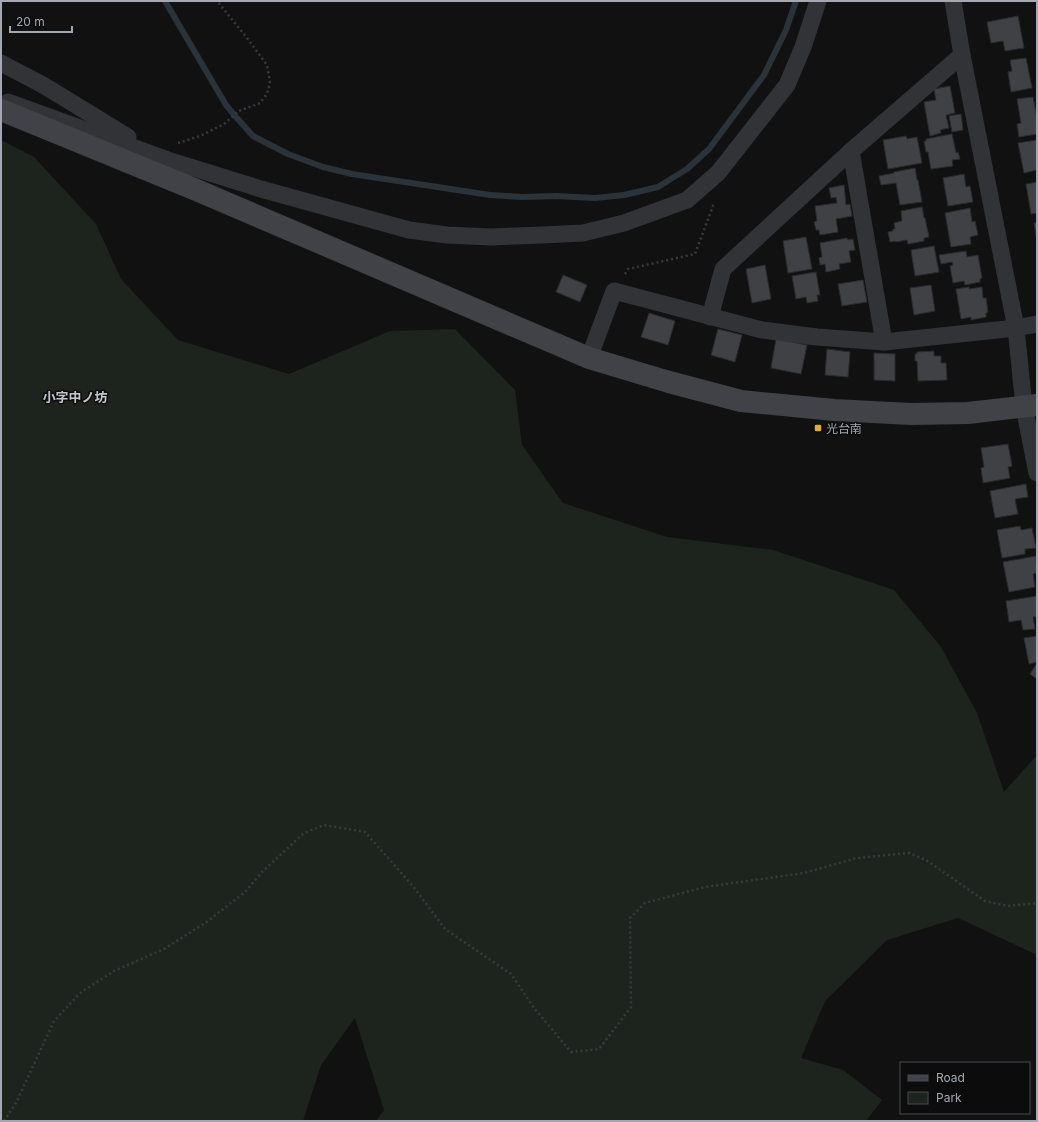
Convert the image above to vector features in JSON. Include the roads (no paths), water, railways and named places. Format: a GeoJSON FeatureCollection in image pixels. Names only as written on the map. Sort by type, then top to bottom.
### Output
{"type":"FeatureCollection","features":[{"type":"Feature","properties":{"kind":"street"},"geometry":{"type":"LineString","coordinates":[[1,100],[261,190],[409,230],[447,235],[491,236],[542,236],[582,233],[624,223],[687,200],[718,173],[787,85],[803,47],[818,1]]}},
{"type":"Feature","properties":{"kind":"street"},"geometry":{"type":"LineString","coordinates":[[953,1],[962,55],[1031,406],[1037,473]]}},
{"type":"Feature","properties":{"kind":"street"},"geometry":{"type":"LineString","coordinates":[[710,317],[723,269],[851,151],[962,55]]}},
{"type":"Feature","properties":{"kind":"street"},"geometry":{"type":"LineString","coordinates":[[1,63],[43,85],[154,154]]}},
{"type":"Feature","properties":{"kind":"street"},"geometry":{"type":"LineString","coordinates":[[1,110],[201,192],[589,358],[669,382],[741,401],[834,410],[912,414],[968,413],[1031,406]]}},
{"type":"Feature","properties":{"kind":"street"},"geometry":{"type":"LineString","coordinates":[[851,151],[884,342]]}},
{"type":"Feature","properties":{"kind":"street"},"geometry":{"type":"LineString","coordinates":[[589,358],[614,291],[762,330],[817,337],[884,342],[1016,328],[1037,324]]}},
{"type":"Feature","properties":{"kind":"waterway"},"geometry":{"type":"LineString","coordinates":[[165,1],[226,105],[253,136],[288,154],[323,167],[352,174],[490,195],[595,198],[624,195],[658,187],[687,169],[709,149],[764,75],[786,30],[796,1]]}},
{"type":"Feature","properties":{"kind":"place","name":"光台南"},"geometry":{"type":"Point","coordinates":[818,428]}},
{"type":"Feature","properties":{"kind":"district","name":"小字中ノ坊"},"geometry":{"type":"Point","coordinates":[75,397]}}]}
